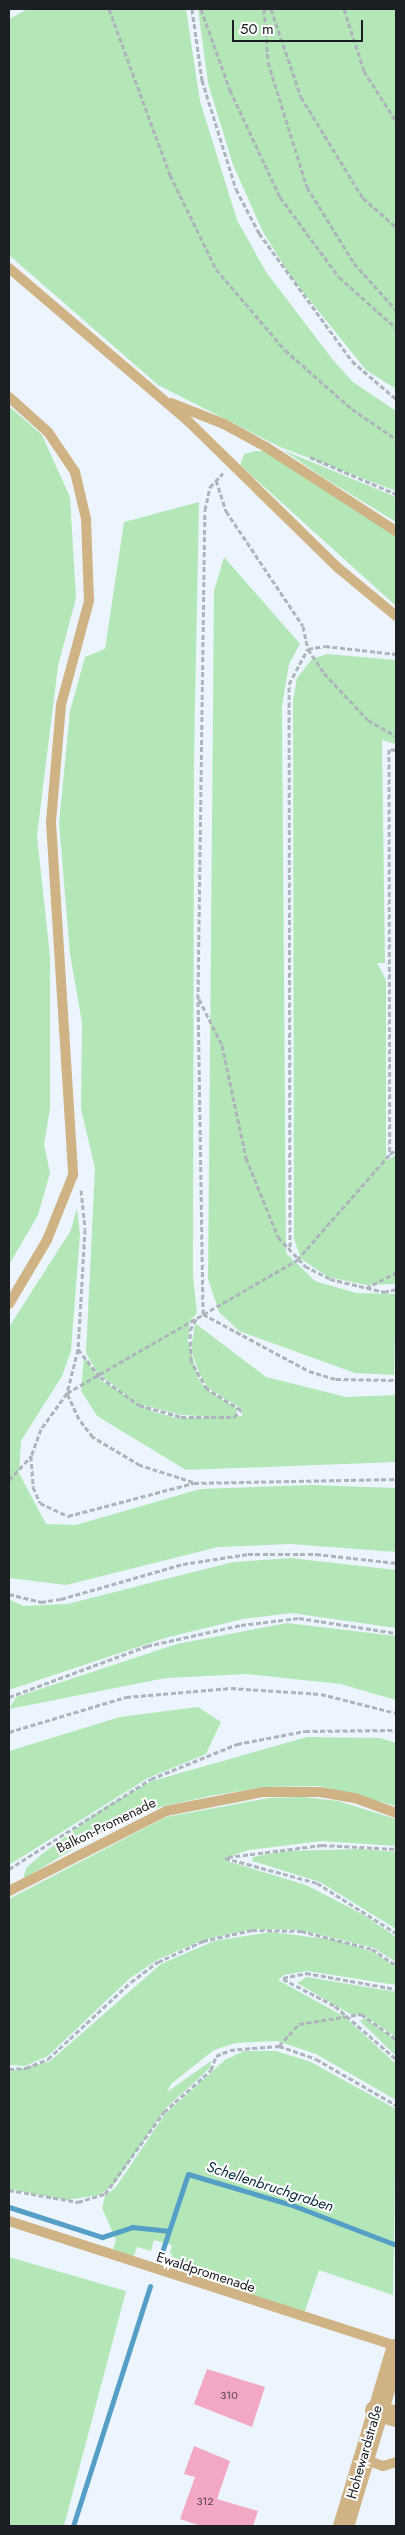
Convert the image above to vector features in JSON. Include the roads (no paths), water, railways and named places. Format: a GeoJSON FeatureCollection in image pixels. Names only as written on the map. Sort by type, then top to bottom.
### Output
{"type":"FeatureCollection","features":[{"type":"Feature","properties":{"kind":"street","name":"Hohewardstraße"},"geometry":{"type":"LineString","coordinates":[[344,2526],[361,2458],[396,2347]]}},
{"type":"Feature","properties":{"kind":"street"},"geometry":{"type":"LineString","coordinates":[[375,2410],[396,2416]]}},
{"type":"Feature","properties":{"kind":"lane"},"geometry":{"type":"LineString","coordinates":[[9,268],[161,400],[188,421],[337,567],[396,616]]}},
{"type":"Feature","properties":{"kind":"lane"},"geometry":{"type":"LineString","coordinates":[[9,397],[48,432],[75,472],[86,519],[89,601],[61,705],[51,822],[73,1175],[47,1240],[9,1304]]}},
{"type":"Feature","properties":{"kind":"lane"},"geometry":{"type":"LineString","coordinates":[[161,400],[224,424],[266,447],[396,531]]}},
{"type":"Feature","properties":{"kind":"lane","name":"Balkon-Promenade"},"geometry":{"type":"LineString","coordinates":[[9,1891],[166,1811],[264,1792],[320,1792],[355,1798],[396,1813]]}},
{"type":"Feature","properties":{"kind":"lane","name":"Ewaldpromenade"},"geometry":{"type":"LineString","coordinates":[[9,2221],[396,2347]]}},
{"type":"Feature","properties":{"kind":"lane"},"geometry":{"type":"LineString","coordinates":[[361,2458],[383,2466],[396,2462]]}},
{"type":"Feature","properties":{"kind":"waterway","name":"Schellenbruchgraben"},"geometry":{"type":"LineString","coordinates":[[161,2255],[188,2174],[292,2205],[396,2245]]}},
{"type":"Feature","properties":{"kind":"waterway"},"geometry":{"type":"LineString","coordinates":[[9,2207],[102,2237],[132,2227],[168,2231]]}},
{"type":"Feature","properties":{"kind":"waterway","name":"Schellenbruchgraben"},"geometry":{"type":"LineString","coordinates":[[73,2526],[150,2286]]}}]}
